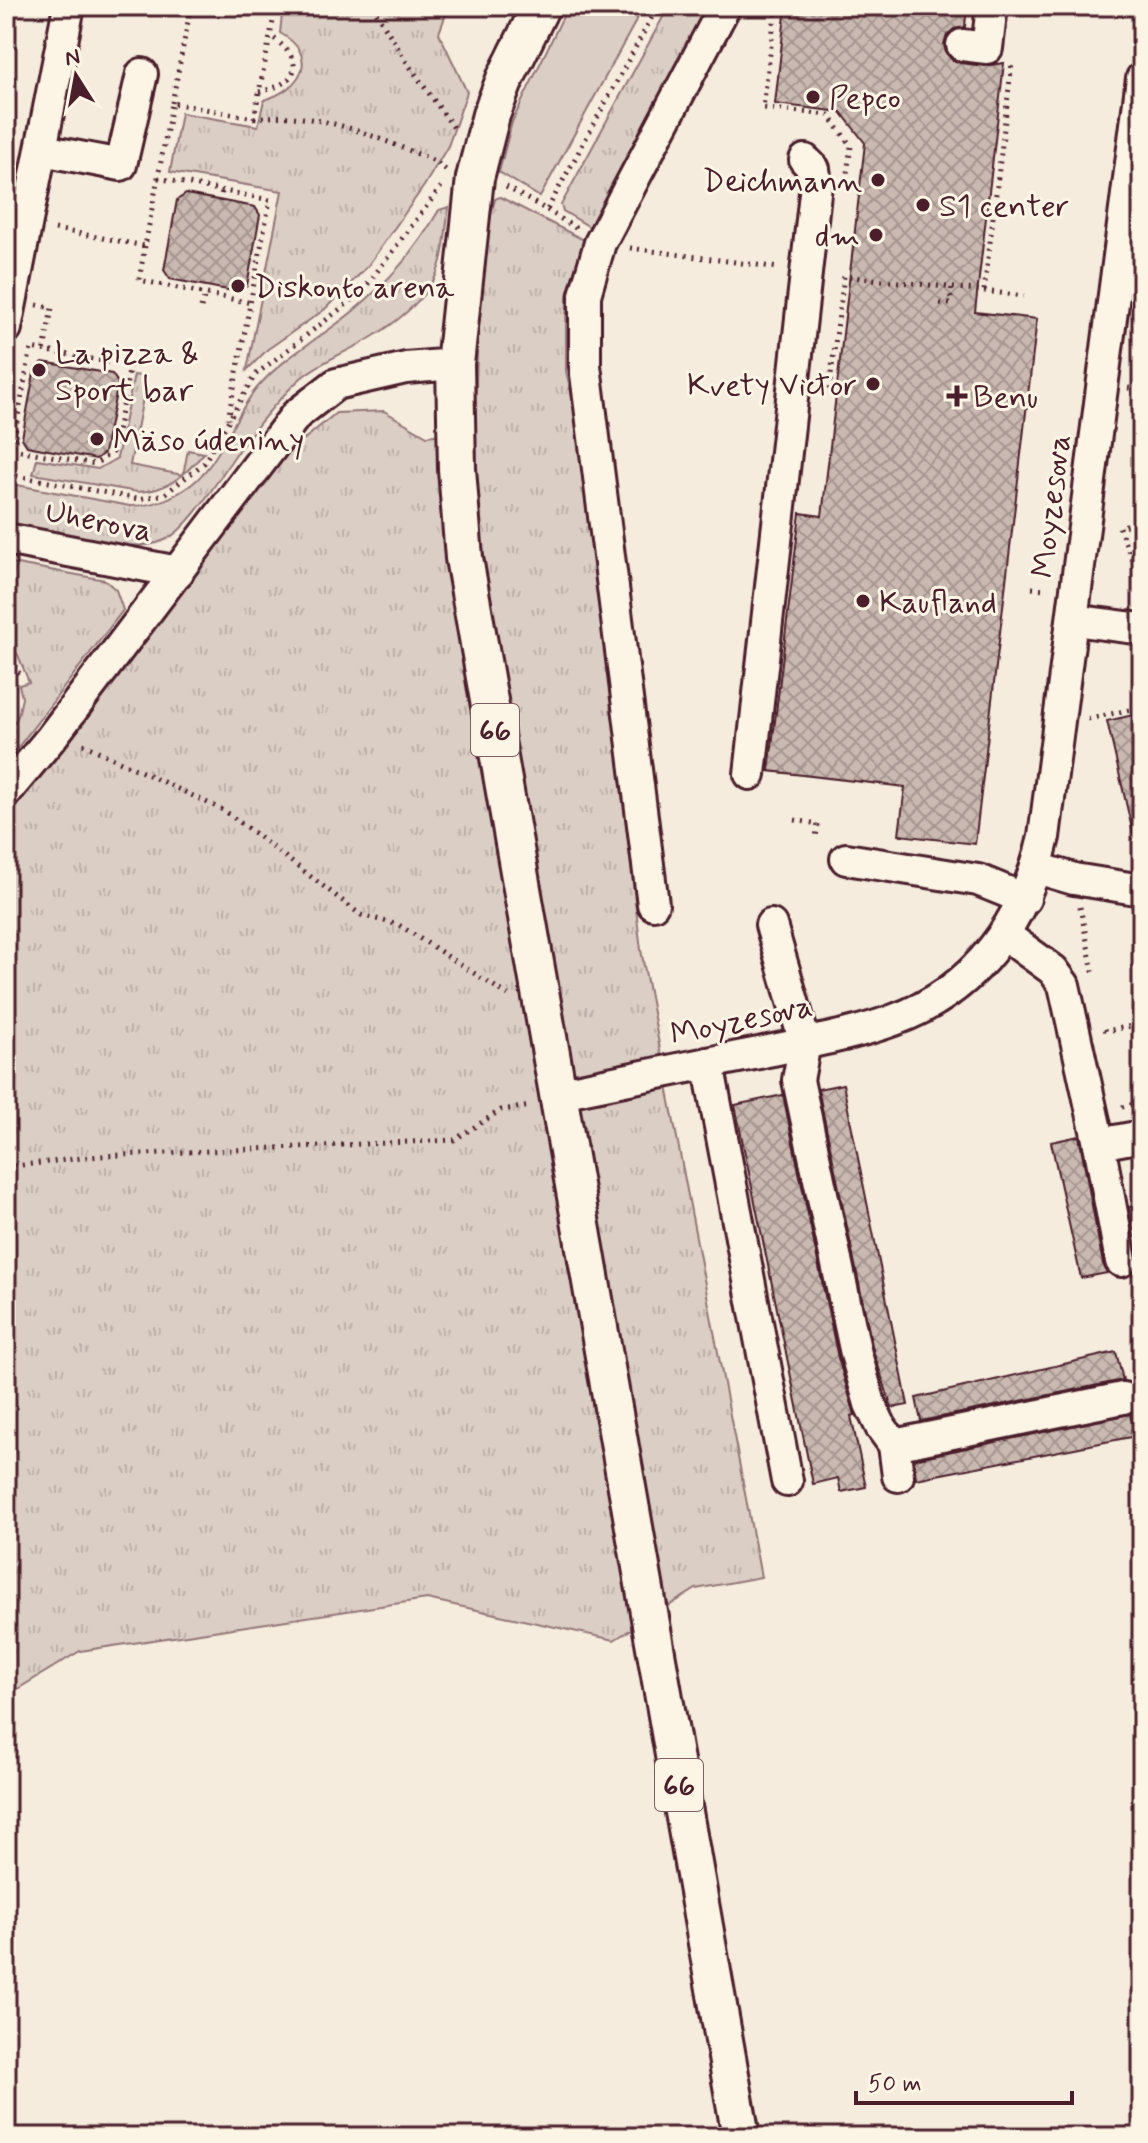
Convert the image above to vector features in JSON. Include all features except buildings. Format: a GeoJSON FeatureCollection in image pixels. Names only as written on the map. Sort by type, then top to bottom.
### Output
{"type":"FeatureCollection","features":[{"type":"Feature","properties":{"kind":"main road","name":"66"},"geometry":{"type":"LineString","coordinates":[[541,6],[505,79],[475,178],[455,364],[457,469],[464,558],[741,2137]]}},
{"type":"Feature","properties":{"kind":"street"},"geometry":{"type":"LineString","coordinates":[[6,328],[69,6]]}},
{"type":"Feature","properties":{"kind":"street"},"geometry":{"type":"LineString","coordinates":[[653,904],[585,366],[585,295],[600,243],[725,6]]}},
{"type":"Feature","properties":{"kind":"street"},"geometry":{"type":"LineString","coordinates":[[962,45],[987,48],[992,6]]}},
{"type":"Feature","properties":{"kind":"street"},"geometry":{"type":"LineString","coordinates":[[42,150],[121,165],[142,74]]}},
{"type":"Feature","properties":{"kind":"street","name":"Moyzesova"},"geometry":{"type":"LineString","coordinates":[[556,1094],[870,1029],[915,1012],[958,985],[1005,935],[1025,899],[1037,868],[1051,791],[1142,78]]}},
{"type":"Feature","properties":{"kind":"street"},"geometry":{"type":"LineString","coordinates":[[750,774],[816,184],[814,169],[805,160]]}},
{"type":"Feature","properties":{"kind":"street"},"geometry":{"type":"LineString","coordinates":[[6,792],[56,732],[296,415],[336,384],[406,368],[455,364]]}},
{"type":"Feature","properties":{"kind":"street","name":"Uherova"},"geometry":{"type":"LineString","coordinates":[[6,539],[178,572]]}},
{"type":"Feature","properties":{"kind":"street"},"geometry":{"type":"LineString","coordinates":[[1073,620],[1142,629]]}},
{"type":"Feature","properties":{"kind":"street"},"geometry":{"type":"LineString","coordinates":[[846,859],[978,880],[1025,899]]}},
{"type":"Feature","properties":{"kind":"street"},"geometry":{"type":"LineString","coordinates":[[1037,868],[1074,879],[1142,890]]}},
{"type":"Feature","properties":{"kind":"street"},"geometry":{"type":"LineString","coordinates":[[771,925],[805,1043],[798,1080],[856,1354],[870,1404],[894,1445],[898,1476]]}},
{"type":"Feature","properties":{"kind":"street"},"geometry":{"type":"LineString","coordinates":[[1005,935],[1053,970],[1064,985],[1121,1261]]}},
{"type":"Feature","properties":{"kind":"street"},"geometry":{"type":"LineString","coordinates":[[708,1063],[787,1481]]}},
{"type":"Feature","properties":{"kind":"street"},"geometry":{"type":"LineString","coordinates":[[1099,1144],[1142,1136]]}},
{"type":"Feature","properties":{"kind":"street"},"geometry":{"type":"LineString","coordinates":[[894,1445],[1123,1398]]}},
{"type":"Feature","properties":{"kind":"path"},"geometry":{"type":"LineString","coordinates":[[191,6],[139,280],[251,303]]}},
{"type":"Feature","properties":{"kind":"path"},"geometry":{"type":"LineString","coordinates":[[254,118],[276,6]]}},
{"type":"Feature","properties":{"kind":"path"},"geometry":{"type":"LineString","coordinates":[[372,6],[461,139]]}},
{"type":"Feature","properties":{"kind":"path"},"geometry":{"type":"LineString","coordinates":[[547,210],[658,6]]}},
{"type":"Feature","properties":{"kind":"path"},"geometry":{"type":"LineString","coordinates":[[259,92],[279,87],[293,71],[291,54],[270,35]]}},
{"type":"Feature","properties":{"kind":"path"},"geometry":{"type":"LineString","coordinates":[[984,291],[1013,53]]}},
{"type":"Feature","properties":{"kind":"path"},"geometry":{"type":"LineString","coordinates":[[172,103],[254,118],[299,117],[332,121],[435,161],[451,174]]}},
{"type":"Feature","properties":{"kind":"path"},"geometry":{"type":"LineString","coordinates":[[158,178],[270,200],[227,424]]}},
{"type":"Feature","properties":{"kind":"path"},"geometry":{"type":"LineString","coordinates":[[495,181],[600,243],[792,270]]}},
{"type":"Feature","properties":{"kind":"path"},"geometry":{"type":"LineString","coordinates":[[12,449],[95,464],[113,452],[130,366],[31,348],[7,474],[138,499],[165,494],[204,463],[255,375],[361,293],[442,185]]}},
{"type":"Feature","properties":{"kind":"path"},"geometry":{"type":"LineString","coordinates":[[220,202],[222,191]]}},
{"type":"Feature","properties":{"kind":"path"},"geometry":{"type":"LineString","coordinates":[[49,228],[145,246]]}},
{"type":"Feature","properties":{"kind":"path"},"geometry":{"type":"LineString","coordinates":[[829,390],[844,276],[1024,296]]}},
{"type":"Feature","properties":{"kind":"path"},"geometry":{"type":"LineString","coordinates":[[940,303],[950,304],[952,286]]}},
{"type":"Feature","properties":{"kind":"path"},"geometry":{"type":"LineString","coordinates":[[201,308],[205,294]]}},
{"type":"Feature","properties":{"kind":"path"},"geometry":{"type":"LineString","coordinates":[[35,305],[52,308],[44,351]]}},
{"type":"Feature","properties":{"kind":"path"},"geometry":{"type":"LineString","coordinates":[[819,395],[829,390],[837,391]]}},
{"type":"Feature","properties":{"kind":"path"},"geometry":{"type":"LineString","coordinates":[[1142,521],[1119,527],[1142,584]]}},
{"type":"Feature","properties":{"kind":"path"},"geometry":{"type":"LineString","coordinates":[[6,651],[22,678]]}},
{"type":"Feature","properties":{"kind":"path"},"geometry":{"type":"LineString","coordinates":[[1081,720],[1139,709]]}},
{"type":"Feature","properties":{"kind":"path"},"geometry":{"type":"LineString","coordinates":[[56,732],[225,811],[361,915],[399,925],[543,1017]]}},
{"type":"Feature","properties":{"kind":"path"},"geometry":{"type":"LineString","coordinates":[[795,820],[818,824],[816,837]]}},
{"type":"Feature","properties":{"kind":"path"},"geometry":{"type":"LineString","coordinates":[[1074,879],[1096,986]]}},
{"type":"Feature","properties":{"kind":"path"},"geometry":{"type":"LineString","coordinates":[[1102,1016],[1106,1031],[1142,1024]]}},
{"type":"Feature","properties":{"kind":"path"},"geometry":{"type":"LineString","coordinates":[[6,1167],[99,1156],[454,1140],[501,1110],[529,1107],[556,1094]]}},
{"type":"Feature","properties":{"kind":"path"},"geometry":{"type":"LineString","coordinates":[[1122,1107],[1142,1102]]}},
{"type":"Feature","properties":{"kind":"green space"},"geometry":{"type":"Polygon","coordinates":[[[283,6],[449,6],[439,33],[467,92],[448,146],[367,267],[324,310],[268,349],[247,370],[282,191],[170,172],[181,113],[258,126],[264,100],[277,95],[296,80],[303,61],[293,42],[280,33],[283,6]]]}},
{"type":"Feature","properties":{"kind":"green space"},"geometry":{"type":"Polygon","coordinates":[[[568,6],[644,6],[540,197],[499,172],[512,122],[568,6]]]}},
{"type":"Feature","properties":{"kind":"green space"},"geometry":{"type":"Polygon","coordinates":[[[669,6],[710,6],[590,227],[563,211],[561,205],[669,6]]]}},
{"type":"Feature","properties":{"kind":"green space"},"geometry":{"type":"Polygon","coordinates":[[[500,197],[584,240],[567,295],[566,371],[577,418],[641,950],[761,1577],[696,1589],[614,1640],[427,1599],[80,1651],[6,1696],[6,807],[280,459],[336,413],[384,411],[427,436],[474,430],[484,254],[495,199],[500,197]]]}},
{"type":"Feature","properties":{"kind":"green space"},"geometry":{"type":"Polygon","coordinates":[[[449,207],[440,266],[426,291],[387,328],[301,378],[255,429],[196,512],[175,534],[151,544],[117,545],[28,531],[10,517],[6,507],[6,483],[130,506],[155,503],[185,489],[211,463],[257,388],[291,357],[378,289],[411,253],[439,210],[449,207]]]}},
{"type":"Feature","properties":{"kind":"green space"},"geometry":{"type":"Polygon","coordinates":[[[134,375],[147,377],[130,465],[182,475],[158,489],[138,492],[33,474],[37,459],[98,469],[117,458],[134,375]]]}},
{"type":"Feature","properties":{"kind":"green space"},"geometry":{"type":"Polygon","coordinates":[[[188,450],[204,453],[190,468],[183,474],[188,450]]]}},
{"type":"Feature","properties":{"kind":"green space"},"geometry":{"type":"Polygon","coordinates":[[[6,562],[105,580],[116,590],[123,610],[6,763],[6,735],[18,716],[22,698],[19,685],[29,682],[18,655],[6,641],[6,562]]]}},
{"type":"Feature","properties":{"kind":"place","name":"Pepco"},"geometry":{"type":"Point","coordinates":[813,97]}},
{"type":"Feature","properties":{"kind":"place","name":"Deichmann"},"geometry":{"type":"Point","coordinates":[878,180]}},
{"type":"Feature","properties":{"kind":"place","name":"S1 center"},"geometry":{"type":"Point","coordinates":[923,205]}},
{"type":"Feature","properties":{"kind":"place","name":"dm"},"geometry":{"type":"Point","coordinates":[876,235]}},
{"type":"Feature","properties":{"kind":"place","name":"Diskonto arena"},"geometry":{"type":"Point","coordinates":[238,286]}},
{"type":"Feature","properties":{"kind":"place","name":"La pizza & Sport bar"},"geometry":{"type":"Point","coordinates":[39,370]}},
{"type":"Feature","properties":{"kind":"place","name":"Kvety Victor"},"geometry":{"type":"Point","coordinates":[873,384]}},
{"type":"Feature","properties":{"kind":"place","name":"Benu"},"geometry":{"type":"Point","coordinates":[957,396]}},
{"type":"Feature","properties":{"kind":"place","name":"Mäso údeniny"},"geometry":{"type":"Point","coordinates":[97,439]}},
{"type":"Feature","properties":{"kind":"place","name":"Kaufland"},"geometry":{"type":"Point","coordinates":[863,601]}}]}
